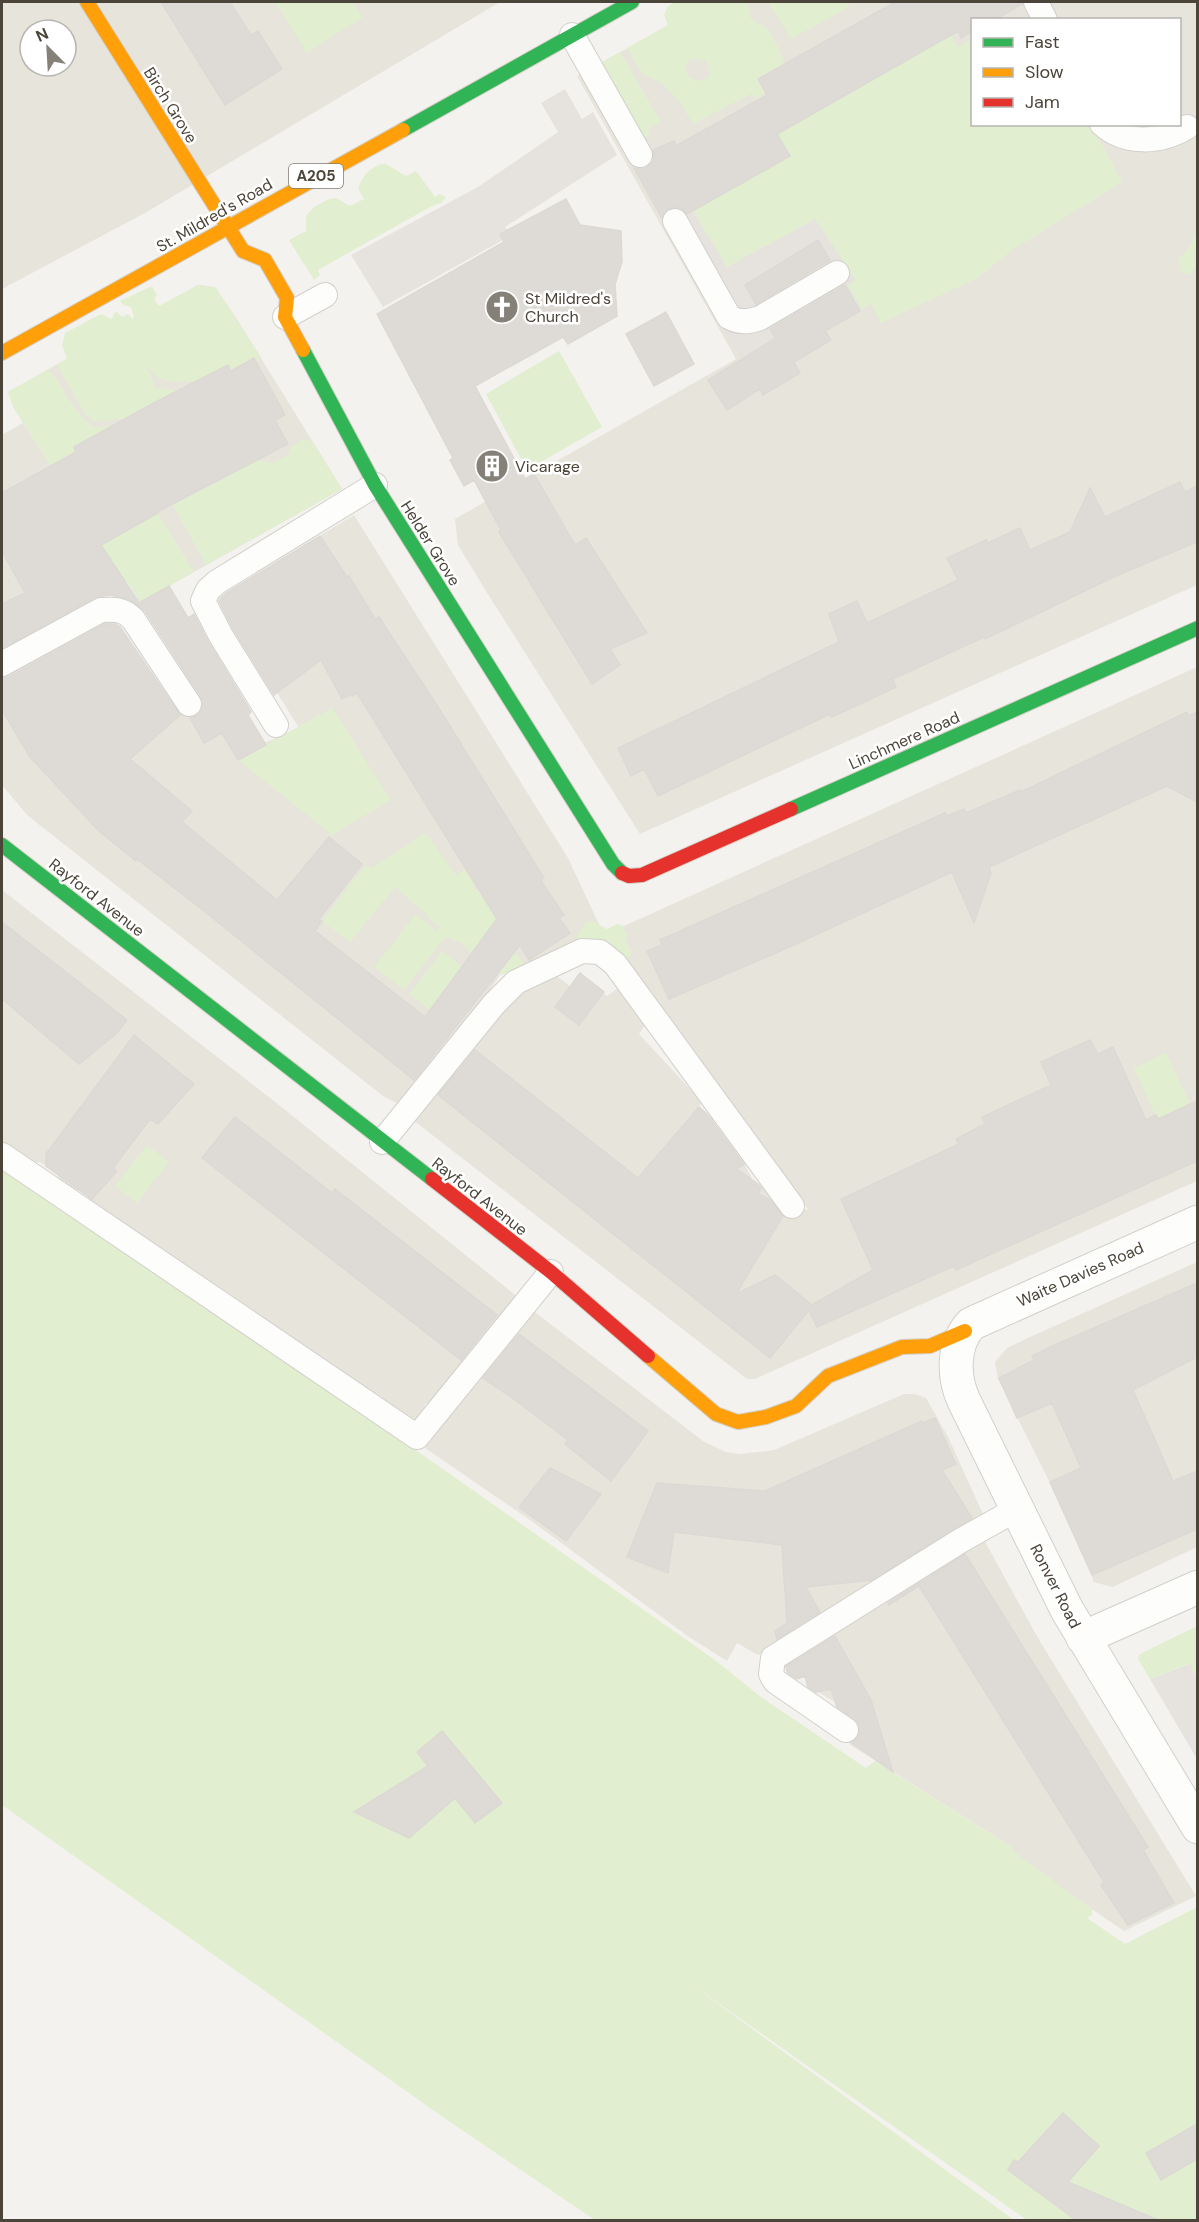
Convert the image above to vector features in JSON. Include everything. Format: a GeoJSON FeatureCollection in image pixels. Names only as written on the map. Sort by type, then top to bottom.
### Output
{"type":"FeatureCollection","features":[{"type":"Feature","properties":{"kind":"main road","name":"Birch Grove"},"geometry":{"type":"LineString","coordinates":[[87,2],[228,225]]}},
{"type":"Feature","properties":{"kind":"main road","name":"St. Mildred's Road"},"geometry":{"type":"LineString","coordinates":[[2,352],[632,2]]}},
{"type":"Feature","properties":{"kind":"main road","name":"Helder Grove"},"geometry":{"type":"LineString","coordinates":[[228,225],[243,250],[265,260],[287,298],[285,317],[375,485],[613,864],[624,876]]}},
{"type":"Feature","properties":{"kind":"main road","name":"Linchmere Road"},"geometry":{"type":"LineString","coordinates":[[624,876],[631,878],[642,875],[1197,628]]}},
{"type":"Feature","properties":{"kind":"main road","name":"Rayford Avenue"},"geometry":{"type":"LineString","coordinates":[[2,844],[551,1272],[716,1414],[738,1422],[766,1417],[796,1406],[828,1376],[902,1347],[930,1346],[965,1331]]}},
{"type":"Feature","properties":{"kind":"street","name":"Waite Davies Road"},"geometry":{"type":"LineString","coordinates":[[965,1331],[971,1324],[983,1318],[1197,1222]]}},
{"type":"Feature","properties":{"kind":"street","name":"Ronver Road"},"geometry":{"type":"LineString","coordinates":[[965,1331],[957,1356],[957,1382],[964,1401],[1083,1638],[1197,1827]]}},
{"type":"Feature","properties":{"kind":"street"},"geometry":{"type":"LineString","coordinates":[[1083,1638],[1197,1587]]}},
{"type":"Feature","properties":{"kind":"lane"},"geometry":{"type":"LineString","coordinates":[[1036,2],[1044,18]]}},
{"type":"Feature","properties":{"kind":"lane"},"geometry":{"type":"LineString","coordinates":[[572,35],[640,155]]}},
{"type":"Feature","properties":{"kind":"lane"},"geometry":{"type":"LineString","coordinates":[[1104,126],[1123,138],[1136,140],[1161,138],[1178,133],[1187,127]]}},
{"type":"Feature","properties":{"kind":"lane"},"geometry":{"type":"LineString","coordinates":[[675,221],[729,317],[738,321],[749,322],[760,318],[837,273]]}},
{"type":"Feature","properties":{"kind":"lane"},"geometry":{"type":"LineString","coordinates":[[285,317],[326,295]]}},
{"type":"Feature","properties":{"kind":"lane"},"geometry":{"type":"LineString","coordinates":[[276,725],[221,636],[203,601],[205,595],[217,582],[375,485]]}},
{"type":"Feature","properties":{"kind":"lane"},"geometry":{"type":"LineString","coordinates":[[2,664],[101,610],[117,609],[133,619],[189,704]]}},
{"type":"Feature","properties":{"kind":"lane"},"geometry":{"type":"LineString","coordinates":[[382,1142],[494,1004],[516,982],[582,951],[600,952],[615,964],[792,1206]]}},
{"type":"Feature","properties":{"kind":"lane"},"geometry":{"type":"LineString","coordinates":[[2,1155],[417,1437],[551,1272]]}},
{"type":"Feature","properties":{"kind":"lane"},"geometry":{"type":"LineString","coordinates":[[846,1730],[776,1681],[771,1674],[773,1658],[960,1541],[1017,1509]]}},
{"type":"Feature","properties":{"kind":"shaded area"},"geometry":{"type":"Polygon","coordinates":[[[2,2],[500,2],[145,213],[2,289],[2,2]]]}},
{"type":"Feature","properties":{"kind":"shaded area"},"geometry":{"type":"Polygon","coordinates":[[[712,2],[1197,2],[1197,585],[640,834],[458,545],[455,519],[736,359],[577,76],[712,2]]]}},
{"type":"Feature","properties":{"kind":"shaded area"},"geometry":{"type":"Polygon","coordinates":[[[565,89],[582,119],[593,112],[617,155],[505,227],[510,236],[383,307],[351,255],[478,187],[558,132],[541,103],[565,89]]]}},
{"type":"Feature","properties":{"kind":"shaded area"},"geometry":{"type":"Polygon","coordinates":[[[693,212],[727,268],[815,219],[855,280],[811,306],[748,371],[665,228],[693,212]]]}},
{"type":"Feature","properties":{"kind":"shaded area"},"geometry":{"type":"Polygon","coordinates":[[[198,285],[215,287],[342,489],[169,586],[265,743],[299,728],[218,598],[354,515],[568,858],[604,935],[500,975],[477,1009],[402,1106],[383,1096],[27,815],[2,785],[2,678],[109,620],[115,631],[150,671],[181,714],[189,717],[206,708],[127,582],[2,650],[2,435],[23,423],[8,392],[198,285]]]}},
{"type":"Feature","properties":{"kind":"shaded area"},"geometry":{"type":"Polygon","coordinates":[[[1197,667],[1197,1181],[755,1379],[747,1379],[413,1120],[515,994],[551,972],[570,986],[580,973],[607,996],[619,987],[646,1024],[639,1034],[702,1102],[699,1107],[713,1119],[712,1122],[722,1133],[723,1140],[735,1150],[734,1153],[743,1161],[752,1179],[775,1203],[790,1215],[808,1209],[604,935],[1197,667]]]}},
{"type":"Feature","properties":{"kind":"shaded area"},"geometry":{"type":"Polygon","coordinates":[[[2,890],[274,1101],[519,1298],[435,1403],[426,1403],[417,1421],[389,1406],[93,1203],[81,1190],[76,1192],[60,1182],[58,1175],[40,1162],[31,1163],[14,1147],[7,1147],[2,1143],[2,890]]]}},
{"type":"Feature","properties":{"kind":"shaded area"},"geometry":{"type":"Polygon","coordinates":[[[1197,1262],[1197,1547],[1113,1587],[1093,1582],[1092,1575],[1050,1483],[998,1379],[995,1362],[1007,1348],[1197,1262]]]}},
{"type":"Feature","properties":{"kind":"shaded area"},"geometry":{"type":"Polygon","coordinates":[[[531,1309],[703,1441],[726,1452],[740,1454],[774,1450],[904,1394],[915,1394],[926,1398],[948,1437],[983,1514],[758,1655],[737,1643],[727,1661],[689,1637],[530,1520],[425,1448],[531,1309]]]}},
{"type":"Feature","properties":{"kind":"shaded area"},"geometry":{"type":"Polygon","coordinates":[[[983,1538],[1038,1638],[1196,1896],[1124,1931],[1071,1895],[1011,1850],[1013,1848],[849,1744],[859,1730],[849,1717],[841,1718],[836,1703],[818,1692],[810,1694],[805,1675],[790,1681],[785,1666],[799,1660],[796,1653],[983,1538]]]}},
{"type":"Feature","properties":{"kind":"shaded area"},"geometry":{"type":"Polygon","coordinates":[[[1190,1664],[1197,1681],[1197,1759],[1150,1679],[1190,1664]]]}},
{"type":"Feature","properties":{"kind":"green space"},"geometry":{"type":"Polygon","coordinates":[[[275,2],[352,2],[363,17],[307,53],[275,2]]]}},
{"type":"Feature","properties":{"kind":"green space"},"geometry":{"type":"Polygon","coordinates":[[[675,2],[748,2],[751,19],[768,29],[784,63],[783,72],[759,96],[780,133],[951,35],[958,47],[971,40],[971,126],[1093,126],[1122,182],[1014,249],[976,279],[881,323],[871,304],[862,309],[848,285],[855,280],[831,243],[827,241],[771,248],[765,246],[727,267],[693,211],[789,156],[758,100],[751,94],[693,124],[678,100],[667,88],[643,75],[627,48],[668,25],[664,15],[668,6],[675,2]],[[695,58],[688,61],[685,68],[689,78],[700,81],[708,78],[710,72],[706,61],[695,58]]]}},
{"type":"Feature","properties":{"kind":"green space"},"geometry":{"type":"Polygon","coordinates":[[[768,2],[847,2],[850,7],[791,39],[768,2]]]}},
{"type":"Feature","properties":{"kind":"green space"},"geometry":{"type":"Polygon","coordinates":[[[620,52],[661,122],[648,129],[650,135],[644,138],[602,62],[620,52]]]}},
{"type":"Feature","properties":{"kind":"green space"},"geometry":{"type":"Polygon","coordinates":[[[380,164],[386,164],[406,176],[416,171],[435,197],[439,194],[446,197],[441,203],[318,270],[320,275],[314,280],[289,240],[306,231],[306,216],[314,207],[329,199],[336,198],[350,206],[364,199],[358,189],[360,184],[366,174],[380,164]]]}},
{"type":"Feature","properties":{"kind":"green space"},"geometry":{"type":"Polygon","coordinates":[[[1197,232],[1197,261],[1191,275],[1181,272],[1178,259],[1186,252],[1197,232]]]}},
{"type":"Feature","properties":{"kind":"green space"},"geometry":{"type":"Polygon","coordinates":[[[198,285],[215,287],[261,357],[231,371],[229,367],[226,369],[224,367],[204,377],[203,382],[168,381],[158,378],[148,368],[154,387],[188,392],[160,403],[158,400],[130,418],[92,420],[85,414],[57,365],[67,359],[62,345],[65,333],[101,314],[112,319],[114,313],[117,312],[122,317],[128,314],[132,319],[134,317],[131,307],[123,305],[120,301],[152,286],[157,295],[154,299],[159,306],[198,285]]]}},
{"type":"Feature","properties":{"kind":"green space"},"geometry":{"type":"Polygon","coordinates":[[[559,351],[602,427],[527,470],[486,394],[559,351]]]}},
{"type":"Feature","properties":{"kind":"green space"},"geometry":{"type":"Polygon","coordinates":[[[49,369],[74,407],[93,427],[124,428],[96,438],[94,436],[74,446],[75,456],[138,525],[158,513],[194,572],[141,602],[99,542],[13,407],[8,392],[49,369]]]}},
{"type":"Feature","properties":{"kind":"green space"},"geometry":{"type":"Polygon","coordinates":[[[304,439],[313,442],[342,489],[206,565],[167,495],[190,467],[202,489],[222,479],[236,445],[248,465],[258,460],[272,463],[288,455],[290,448],[304,439]]]}},
{"type":"Feature","properties":{"kind":"green space"},"geometry":{"type":"Polygon","coordinates":[[[332,708],[391,800],[332,835],[238,760],[332,708]]]}},
{"type":"Feature","properties":{"kind":"green space"},"geometry":{"type":"Polygon","coordinates":[[[426,833],[456,875],[472,866],[476,884],[473,886],[476,890],[479,889],[497,914],[501,929],[524,965],[500,975],[480,958],[474,956],[460,941],[454,941],[450,937],[444,939],[404,990],[374,967],[416,914],[438,932],[440,926],[430,920],[395,887],[350,942],[322,921],[366,864],[372,868],[426,833]]]}},
{"type":"Feature","properties":{"kind":"green space"},"geometry":{"type":"Polygon","coordinates":[[[592,921],[607,929],[617,924],[622,925],[627,935],[626,941],[632,952],[631,956],[623,960],[608,945],[609,941],[580,941],[577,935],[586,922],[592,921]]]}},
{"type":"Feature","properties":{"kind":"green space"},"geometry":{"type":"Polygon","coordinates":[[[442,951],[463,967],[429,1010],[409,994],[442,951]]]}},
{"type":"Feature","properties":{"kind":"green space"},"geometry":{"type":"Polygon","coordinates":[[[1166,1053],[1191,1106],[1158,1121],[1134,1068],[1166,1053]]]}},
{"type":"Feature","properties":{"kind":"green space"},"geometry":{"type":"Polygon","coordinates":[[[147,1145],[169,1162],[137,1203],[115,1186],[147,1145]]]}},
{"type":"Feature","properties":{"kind":"green space"},"geometry":{"type":"Polygon","coordinates":[[[2,1166],[326,1387],[715,1660],[761,1697],[866,1768],[875,1761],[1013,1848],[1011,1850],[1092,1909],[1092,1915],[1087,1918],[1125,1944],[1197,1907],[1197,2220],[1027,2220],[688,1982],[1014,2220],[595,2220],[450,2122],[2,1805],[2,1166]]]}},
{"type":"Feature","properties":{"kind":"green space"},"geometry":{"type":"Polygon","coordinates":[[[1197,1626],[1197,1681],[1189,1664],[1150,1679],[1138,1659],[1140,1654],[1197,1626]]]}},
{"type":"Feature","properties":{"kind":"building"},"geometry":{"type":"Polygon","coordinates":[[[161,2],[230,2],[251,35],[258,31],[282,69],[225,105],[161,2]]]}},
{"type":"Feature","properties":{"kind":"building"},"geometry":{"type":"Polygon","coordinates":[[[895,2],[1022,2],[998,18],[971,18],[971,32],[961,38],[958,31],[777,134],[790,156],[687,214],[675,207],[668,209],[662,218],[634,168],[646,168],[653,162],[653,150],[674,141],[676,146],[767,95],[758,79],[895,2]]]}},
{"type":"Feature","properties":{"kind":"building"},"geometry":{"type":"Polygon","coordinates":[[[566,199],[580,225],[621,231],[622,262],[615,284],[617,316],[568,344],[563,337],[475,386],[525,479],[534,474],[575,545],[586,538],[647,633],[610,649],[620,665],[592,684],[499,532],[501,530],[474,480],[464,486],[450,460],[453,458],[377,314],[504,242],[500,234],[566,199]]]}},
{"type":"Feature","properties":{"kind":"building"},"geometry":{"type":"Polygon","coordinates":[[[818,240],[830,260],[756,304],[745,285],[818,240]]]}},
{"type":"Feature","properties":{"kind":"building"},"geometry":{"type":"Polygon","coordinates":[[[845,285],[860,311],[825,331],[831,340],[794,362],[800,373],[763,395],[760,389],[727,410],[708,380],[776,338],[770,329],[845,285]]]}},
{"type":"Feature","properties":{"kind":"building"},"geometry":{"type":"Polygon","coordinates":[[[666,312],[694,364],[654,386],[626,334],[666,312]]]}},
{"type":"Feature","properties":{"kind":"building"},"geometry":{"type":"Polygon","coordinates":[[[254,358],[285,415],[275,420],[288,444],[157,512],[101,545],[139,603],[169,586],[188,618],[194,614],[251,712],[248,715],[266,745],[238,760],[222,733],[204,743],[190,718],[201,711],[203,704],[201,696],[145,611],[128,599],[111,595],[95,597],[2,648],[2,604],[25,593],[2,551],[2,493],[76,452],[74,447],[150,405],[228,365],[231,371],[254,358]]]}},
{"type":"Feature","properties":{"kind":"building"},"geometry":{"type":"Polygon","coordinates":[[[1180,482],[1185,492],[1197,486],[1197,542],[1118,575],[985,639],[984,637],[893,679],[896,687],[832,717],[830,714],[658,796],[644,769],[631,776],[618,748],[839,642],[829,614],[857,601],[867,623],[958,580],[947,558],[986,540],[988,543],[1020,528],[1030,550],[1070,532],[1090,488],[1105,517],[1180,482]]]}},
{"type":"Feature","properties":{"kind":"building"},"geometry":{"type":"Polygon","coordinates":[[[320,536],[347,577],[349,576],[375,619],[379,617],[440,710],[544,878],[541,879],[543,884],[564,915],[559,918],[570,933],[529,960],[520,945],[414,1080],[204,911],[99,831],[30,757],[2,710],[2,678],[9,677],[105,624],[115,624],[120,627],[180,715],[130,759],[192,811],[182,822],[277,900],[329,837],[362,864],[319,919],[322,921],[315,931],[425,1017],[497,919],[357,693],[342,699],[321,660],[274,695],[233,629],[219,601],[226,593],[320,536]]]}},
{"type":"Feature","properties":{"kind":"building"},"geometry":{"type":"Polygon","coordinates":[[[1187,712],[1189,716],[1197,712],[1197,802],[1167,786],[989,867],[991,873],[974,923],[952,872],[785,949],[669,999],[647,951],[662,945],[660,940],[945,813],[947,816],[964,809],[966,813],[1020,790],[1021,792],[1187,712]]]}},
{"type":"Feature","properties":{"kind":"building"},"geometry":{"type":"Polygon","coordinates":[[[2,922],[127,1020],[117,1033],[79,1064],[2,999],[2,922]]]}},
{"type":"Feature","properties":{"kind":"building"},"geometry":{"type":"Polygon","coordinates":[[[580,973],[604,992],[579,1025],[555,1007],[580,973]]]}},
{"type":"Feature","properties":{"kind":"building"},"geometry":{"type":"Polygon","coordinates":[[[134,1035],[194,1084],[158,1124],[150,1119],[113,1168],[117,1171],[92,1199],[46,1166],[46,1154],[134,1035]]]}},
{"type":"Feature","properties":{"kind":"building"},"geometry":{"type":"Polygon","coordinates":[[[1090,1040],[1098,1054],[1113,1047],[1146,1120],[1156,1115],[1158,1119],[1197,1101],[1197,1161],[956,1270],[954,1266],[817,1327],[809,1310],[770,1358],[438,1095],[475,1050],[638,1178],[699,1107],[707,1114],[744,1164],[737,1169],[758,1184],[761,1188],[758,1193],[770,1200],[783,1216],[736,1294],[775,1275],[812,1305],[873,1270],[841,1199],[959,1144],[956,1139],[985,1124],[982,1117],[1051,1085],[1041,1062],[1090,1040]]]}},
{"type":"Feature","properties":{"kind":"building"},"geometry":{"type":"Polygon","coordinates":[[[235,1117],[332,1193],[335,1189],[497,1315],[461,1360],[202,1158],[235,1117]]]}},
{"type":"Feature","properties":{"kind":"building"},"geometry":{"type":"Polygon","coordinates":[[[1197,1283],[1197,1357],[1133,1390],[1173,1481],[1197,1471],[1197,1529],[1092,1575],[1050,1482],[1081,1468],[1052,1403],[1017,1418],[999,1378],[1034,1360],[1032,1356],[1048,1348],[1197,1283]]]}},
{"type":"Feature","properties":{"kind":"building"},"geometry":{"type":"Polygon","coordinates":[[[519,1334],[648,1431],[611,1481],[565,1444],[568,1440],[483,1378],[519,1334]]]}},
{"type":"Feature","properties":{"kind":"building"},"geometry":{"type":"Polygon","coordinates":[[[935,1418],[956,1464],[942,1470],[972,1518],[872,1580],[806,1587],[820,1612],[777,1639],[775,1631],[787,1623],[782,1545],[674,1532],[668,1573],[627,1557],[657,1483],[765,1491],[922,1421],[923,1423],[935,1418]]]}},
{"type":"Feature","properties":{"kind":"building"},"geometry":{"type":"Polygon","coordinates":[[[550,1468],[601,1494],[566,1541],[519,1507],[550,1468]]]}},
{"type":"Feature","properties":{"kind":"building"},"geometry":{"type":"Polygon","coordinates":[[[965,1554],[1148,1847],[1143,1850],[1174,1903],[1128,1925],[1101,1885],[1104,1882],[919,1586],[889,1605],[888,1603],[965,1554]]]}},
{"type":"Feature","properties":{"kind":"building"},"geometry":{"type":"Polygon","coordinates":[[[835,1636],[871,1700],[893,1772],[852,1743],[858,1738],[859,1724],[837,1707],[831,1689],[816,1692],[808,1687],[805,1676],[797,1679],[787,1672],[786,1666],[835,1636]]]}},
{"type":"Feature","properties":{"kind":"building"},"geometry":{"type":"Polygon","coordinates":[[[442,1731],[502,1803],[475,1823],[455,1798],[409,1838],[354,1812],[428,1766],[417,1752],[442,1731]]]}},
{"type":"Feature","properties":{"kind":"building"},"geometry":{"type":"Polygon","coordinates":[[[1063,2113],[1099,2146],[1068,2182],[1158,2220],[1076,2220],[1008,2170],[1014,2160],[1018,2162],[1063,2113]]]}},
{"type":"Feature","properties":{"kind":"building"},"geometry":{"type":"Polygon","coordinates":[[[1197,2124],[1197,2159],[1161,2180],[1146,2153],[1197,2124]]]}},
{"type":"Feature","properties":{"kind":"traffic: fast"},"geometry":{"type":"LineString","coordinates":[[403,130],[632,2]]}},
{"type":"Feature","properties":{"kind":"traffic: fast"},"geometry":{"type":"LineString","coordinates":[[303,350],[375,485],[613,864],[622,873]]}},
{"type":"Feature","properties":{"kind":"traffic: fast"},"geometry":{"type":"LineString","coordinates":[[791,809],[1198,628]]}},
{"type":"Feature","properties":{"kind":"traffic: fast"},"geometry":{"type":"LineString","coordinates":[[2,845],[432,1179]]}},
{"type":"Feature","properties":{"kind":"traffic: slow"},"geometry":{"type":"LineString","coordinates":[[87,2],[243,251],[265,260],[287,298],[285,317],[303,350]]}},
{"type":"Feature","properties":{"kind":"traffic: slow"},"geometry":{"type":"LineString","coordinates":[[2,353],[403,130]]}},
{"type":"Feature","properties":{"kind":"traffic: slow"},"geometry":{"type":"LineString","coordinates":[[648,1356],[716,1414],[738,1422],[766,1417],[796,1406],[828,1376],[902,1347],[930,1346],[965,1331]]}},
{"type":"Feature","properties":{"kind":"traffic: jam"},"geometry":{"type":"LineString","coordinates":[[622,873],[629,876],[642,875],[791,809]]}},
{"type":"Feature","properties":{"kind":"traffic: jam"},"geometry":{"type":"LineString","coordinates":[[432,1179],[551,1272],[648,1356]]}},
{"type":"Feature","properties":{"kind":"place","name":"St Mildred's Church"},"geometry":{"type":"Point","coordinates":[502,307]}},
{"type":"Feature","properties":{"kind":"place","name":"Vicarage"},"geometry":{"type":"Point","coordinates":[492,466]}}]}
